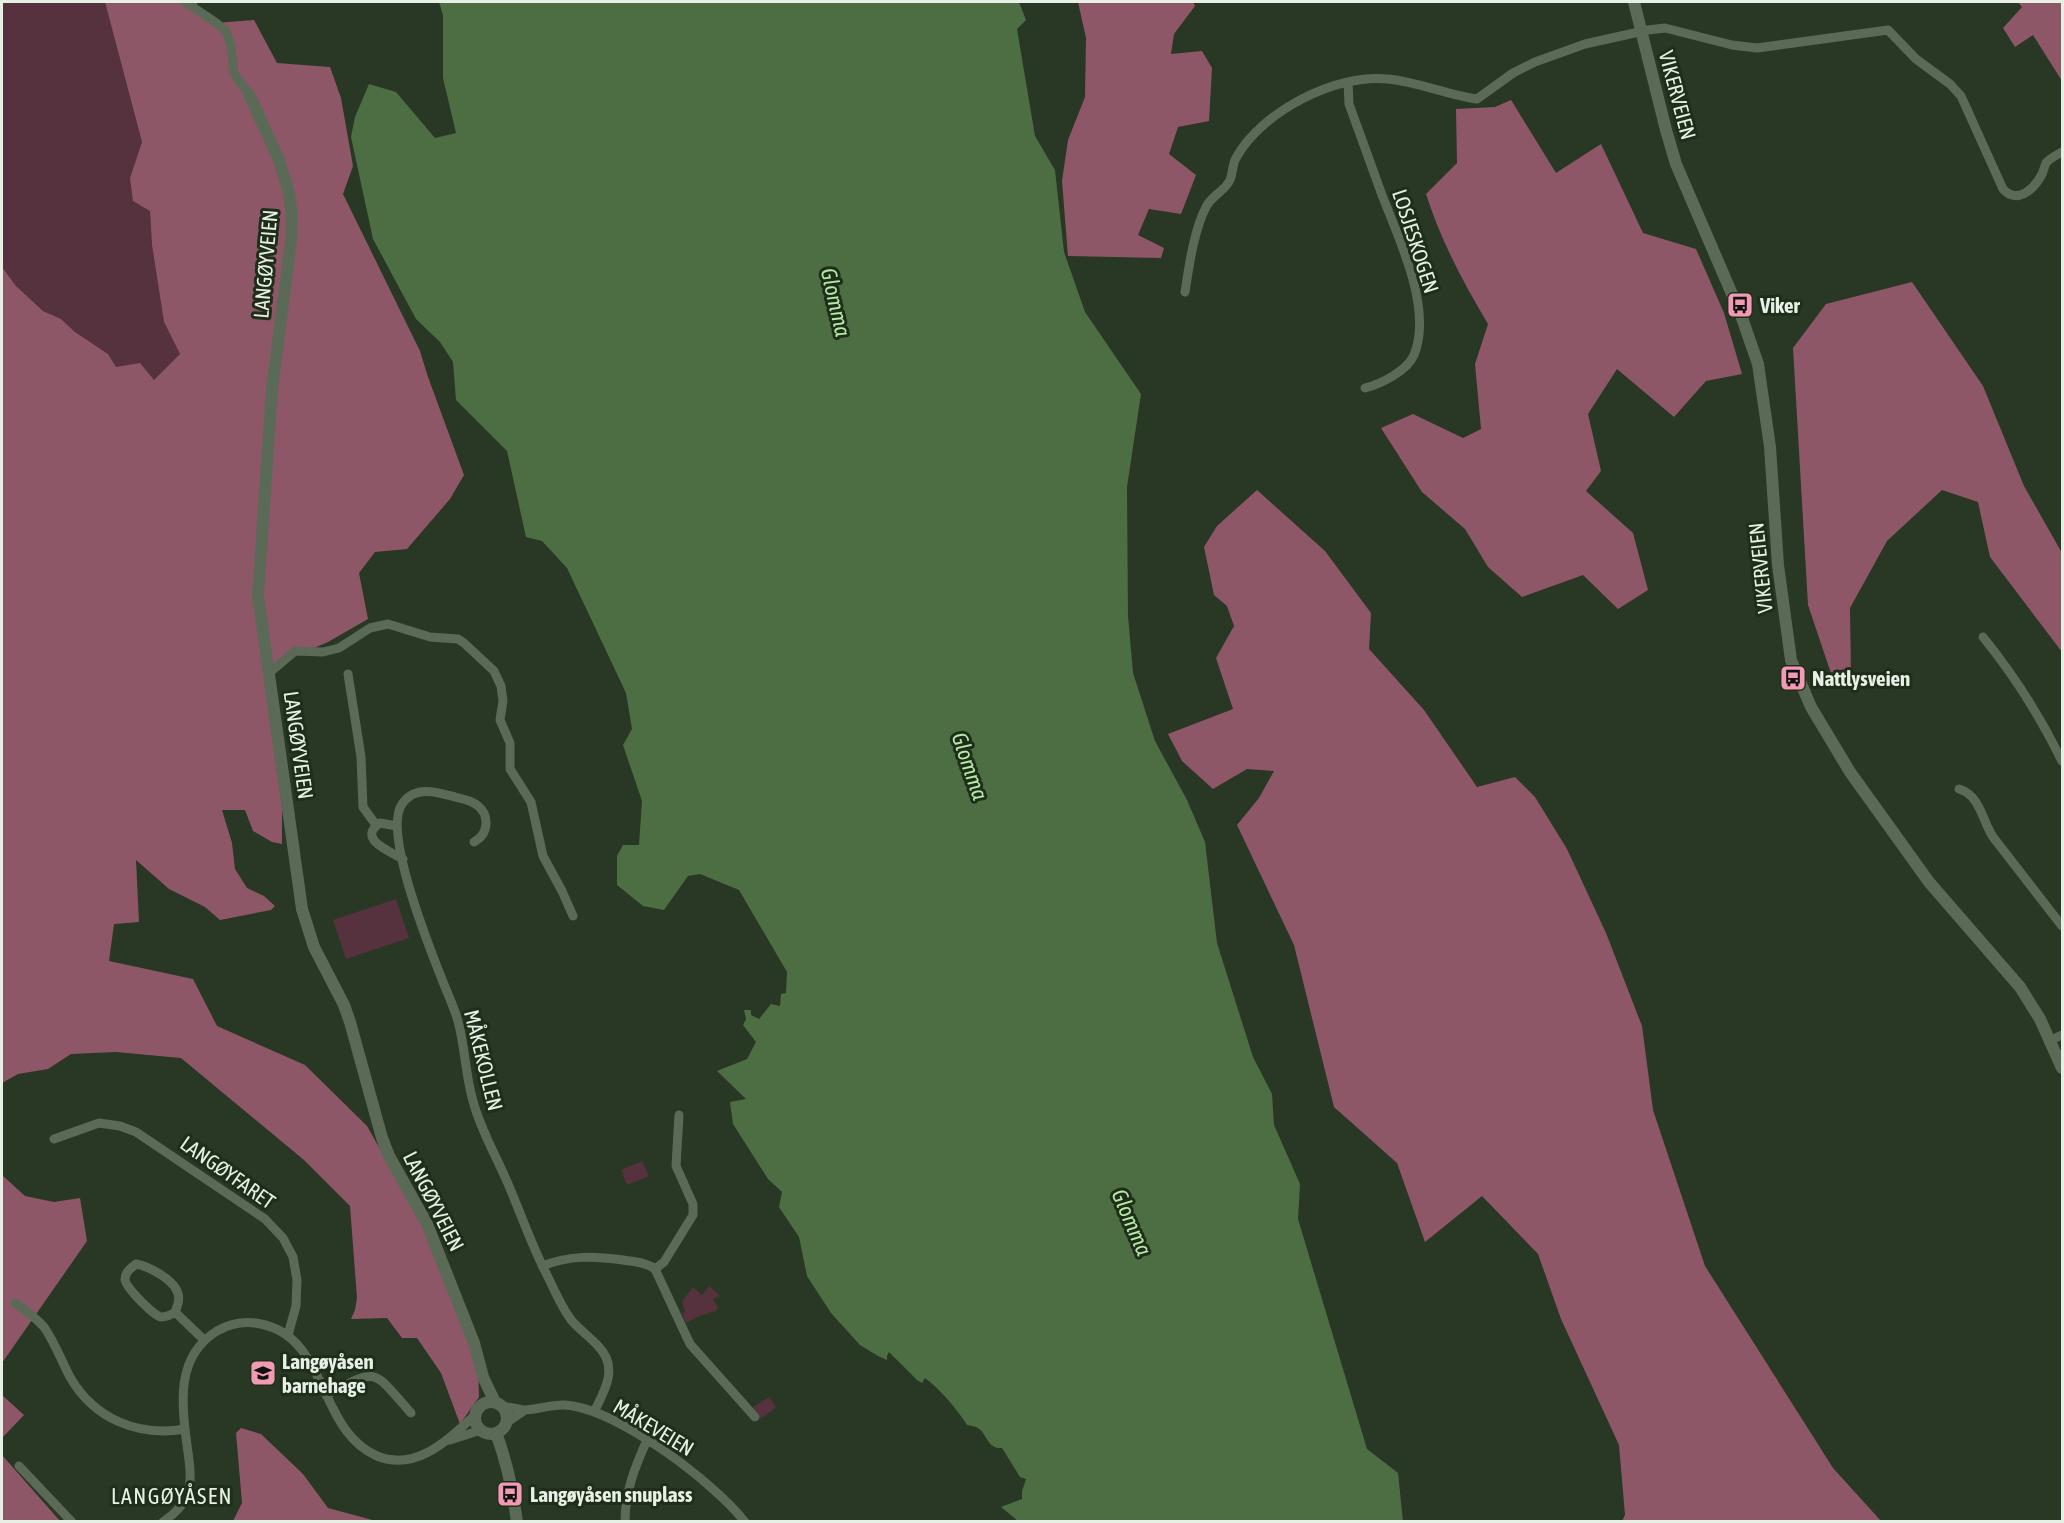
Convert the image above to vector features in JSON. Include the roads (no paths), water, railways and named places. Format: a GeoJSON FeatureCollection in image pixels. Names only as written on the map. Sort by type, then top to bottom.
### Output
{"type":"FeatureCollection","features":[{"type":"Feature","properties":{"kind":"main road","name":"VIKERVEIEN"},"geometry":{"type":"LineString","coordinates":[[1634,2],[1676,164],[1741,315],[1758,364],[1770,447],[1778,565],[1791,660],[1811,707],[1875,808],[1929,882],[2020,987],[2040,1019],[2056,1038],[2062,1068]]}},
{"type":"Feature","properties":{"kind":"main road","name":"LANGØYVEIEN"},"geometry":{"type":"LineString","coordinates":[[249,94],[279,160],[289,193],[292,216],[291,241],[272,389],[258,573],[259,612],[302,909],[319,957],[344,1005],[350,1022],[389,1156],[427,1224],[474,1343],[483,1377],[498,1404]]}},
{"type":"Feature","properties":{"kind":"main road","name":"LANGØYVEIEN"},"geometry":{"type":"LineString","coordinates":[[477,1412],[483,1377]]}},
{"type":"Feature","properties":{"kind":"main road"},"geometry":{"type":"LineString","coordinates":[[483,1404],[498,1404],[506,1414],[504,1428],[496,1433],[481,1430],[476,1421],[477,1412],[483,1404]]}},
{"type":"Feature","properties":{"kind":"main road"},"geometry":{"type":"LineString","coordinates":[[496,1433],[509,1474],[517,1521]]}},
{"type":"Feature","properties":{"kind":"street"},"geometry":{"type":"LineString","coordinates":[[185,2],[226,31],[231,45],[234,74],[249,94]]}},
{"type":"Feature","properties":{"kind":"street"},"geometry":{"type":"LineString","coordinates":[[1185,291],[1200,219],[1208,202],[1230,180],[1236,156],[1273,116],[1318,91],[1348,83],[1387,79],[1418,84],[1477,99],[1513,73],[1535,62],[1585,44],[1641,31],[1665,28],[1732,45],[1756,48],[1888,30],[1916,59],[1950,84],[1961,96],[2003,189],[2008,194],[2016,196],[2029,190],[2039,179],[2046,163],[2062,152]]}},
{"type":"Feature","properties":{"kind":"street","name":"LOSJESKOGEN"},"geometry":{"type":"LineString","coordinates":[[1348,83],[1349,104],[1412,276],[1419,309],[1417,339],[1411,359],[1380,383],[1365,388]]}},
{"type":"Feature","properties":{"kind":"street"},"geometry":{"type":"LineString","coordinates":[[269,673],[295,651],[323,652],[339,648],[370,628],[382,624],[430,637],[452,638],[464,642],[494,671],[499,679],[503,701],[500,720],[510,743],[510,769],[531,802],[543,856],[573,916]]}},
{"type":"Feature","properties":{"kind":"street"},"geometry":{"type":"LineString","coordinates":[[1983,637],[2000,659],[2054,743],[2062,761]]}},
{"type":"Feature","properties":{"kind":"street"},"geometry":{"type":"LineString","coordinates":[[348,674],[361,757],[362,798],[367,814],[376,825]]}},
{"type":"Feature","properties":{"kind":"street"},"geometry":{"type":"LineString","coordinates":[[1959,789],[1971,794],[1976,800],[1993,837],[2062,926]]}},
{"type":"Feature","properties":{"kind":"street","name":"MÅKEKOLLEN"},"geometry":{"type":"LineString","coordinates":[[474,842],[484,834],[486,821],[483,812],[472,802],[423,791],[411,795],[401,805],[398,812],[398,826],[414,906],[459,1025],[473,1102],[487,1140],[542,1266],[572,1320],[598,1345],[608,1359],[610,1372],[607,1385],[594,1412]]}},
{"type":"Feature","properties":{"kind":"street"},"geometry":{"type":"LineString","coordinates":[[376,825],[386,823],[398,826]]}},
{"type":"Feature","properties":{"kind":"street"},"geometry":{"type":"LineString","coordinates":[[376,825],[372,834],[375,843],[403,859]]}},
{"type":"Feature","properties":{"kind":"street"},"geometry":{"type":"LineString","coordinates":[[655,1269],[664,1262],[693,1215],[693,1204],[676,1166],[679,1115]]}},
{"type":"Feature","properties":{"kind":"street","name":"LANGØYFARET"},"geometry":{"type":"LineString","coordinates":[[54,1139],[99,1123],[120,1126],[136,1132],[265,1219],[284,1238],[295,1267],[296,1306],[288,1335]]}},
{"type":"Feature","properties":{"kind":"street"},"geometry":{"type":"LineString","coordinates":[[542,1266],[566,1259],[593,1256],[647,1264],[655,1269],[690,1344],[755,1417]]}},
{"type":"Feature","properties":{"kind":"street"},"geometry":{"type":"LineString","coordinates":[[136,1264],[147,1266],[171,1283],[177,1290],[179,1302],[175,1312],[169,1316],[159,1317],[153,1312],[125,1282],[125,1276],[130,1269],[136,1264]]}},
{"type":"Feature","properties":{"kind":"street"},"geometry":{"type":"LineString","coordinates":[[15,1303],[42,1325],[56,1345],[70,1376],[94,1407],[110,1418],[130,1426],[166,1432],[185,1429]]}},
{"type":"Feature","properties":{"kind":"street"},"geometry":{"type":"LineString","coordinates":[[175,1312],[204,1340]]}},
{"type":"Feature","properties":{"kind":"street"},"geometry":{"type":"LineString","coordinates":[[163,1521],[178,1509],[189,1486],[191,1469],[185,1429],[183,1392],[185,1373],[192,1355],[204,1340],[235,1323],[264,1324],[288,1335],[307,1356],[348,1435],[366,1450],[381,1457],[399,1461],[415,1458],[448,1440],[481,1430]]}},
{"type":"Feature","properties":{"kind":"street"},"geometry":{"type":"LineString","coordinates":[[326,1395],[362,1377],[374,1376],[383,1381],[411,1413]]}},
{"type":"Feature","properties":{"kind":"street","name":"MÅKEVEIEN"},"geometry":{"type":"LineString","coordinates":[[498,1404],[525,1410],[566,1405],[594,1412],[646,1440],[708,1484],[745,1521]]}},
{"type":"Feature","properties":{"kind":"street","name":"MÅKEVEIEN"},"geometry":{"type":"LineString","coordinates":[[506,1423],[525,1410]]}},
{"type":"Feature","properties":{"kind":"street"},"geometry":{"type":"LineString","coordinates":[[448,1440],[477,1412]]}},
{"type":"Feature","properties":{"kind":"street"},"geometry":{"type":"LineString","coordinates":[[625,1521],[625,1503],[632,1474],[646,1440]]}},
{"type":"Feature","properties":{"kind":"street"},"geometry":{"type":"LineString","coordinates":[[19,1466],[72,1521]]}},
{"type":"Feature","properties":{"kind":"water","name":"Glomma"},"geometry":{"type":"Polygon","coordinates":[[[439,2],[1019,2],[1026,20],[1017,29],[1035,136],[1055,170],[1064,252],[1085,312],[1141,394],[1127,487],[1128,616],[1133,673],[1155,741],[1187,800],[1205,842],[1217,943],[1253,1057],[1272,1094],[1274,1125],[1300,1184],[1298,1219],[1367,1449],[1398,1473],[1403,1521],[1018,1521],[1001,1507],[1022,1499],[1026,1479],[1020,1477],[1002,1448],[990,1444],[978,1428],[967,1425],[948,1400],[925,1378],[922,1383],[917,1380],[889,1352],[887,1360],[860,1345],[831,1313],[807,1276],[799,1237],[779,1207],[782,1192],[768,1179],[733,1124],[730,1102],[746,1099],[717,1071],[747,1059],[756,1042],[743,1025],[746,1019],[744,1010],[751,1010],[751,1015],[759,1019],[771,1004],[780,1006],[781,994],[786,993],[787,972],[739,890],[700,874],[688,876],[664,910],[643,906],[617,885],[617,856],[623,845],[639,845],[642,801],[623,745],[632,729],[626,693],[567,568],[542,541],[526,537],[507,451],[456,400],[453,362],[440,342],[416,319],[373,239],[351,137],[355,117],[369,84],[396,92],[435,138],[456,133],[443,78],[443,15],[439,2]]]}},
{"type":"Feature","properties":{"kind":"place","name":"Viker"},"geometry":{"type":"Point","coordinates":[1740,305]}},
{"type":"Feature","properties":{"kind":"place","name":"Nattlysveien"},"geometry":{"type":"Point","coordinates":[1793,678]}},
{"type":"Feature","properties":{"kind":"place","name":"Langøyåsen barnehage"},"geometry":{"type":"Point","coordinates":[263,1373]}},
{"type":"Feature","properties":{"kind":"place","name":"Langøyåsen snuplass"},"geometry":{"type":"Point","coordinates":[510,1494]}},
{"type":"Feature","properties":{"kind":"district","name":"LANGØYÅSEN"},"geometry":{"type":"Point","coordinates":[172,1496]}}]}
